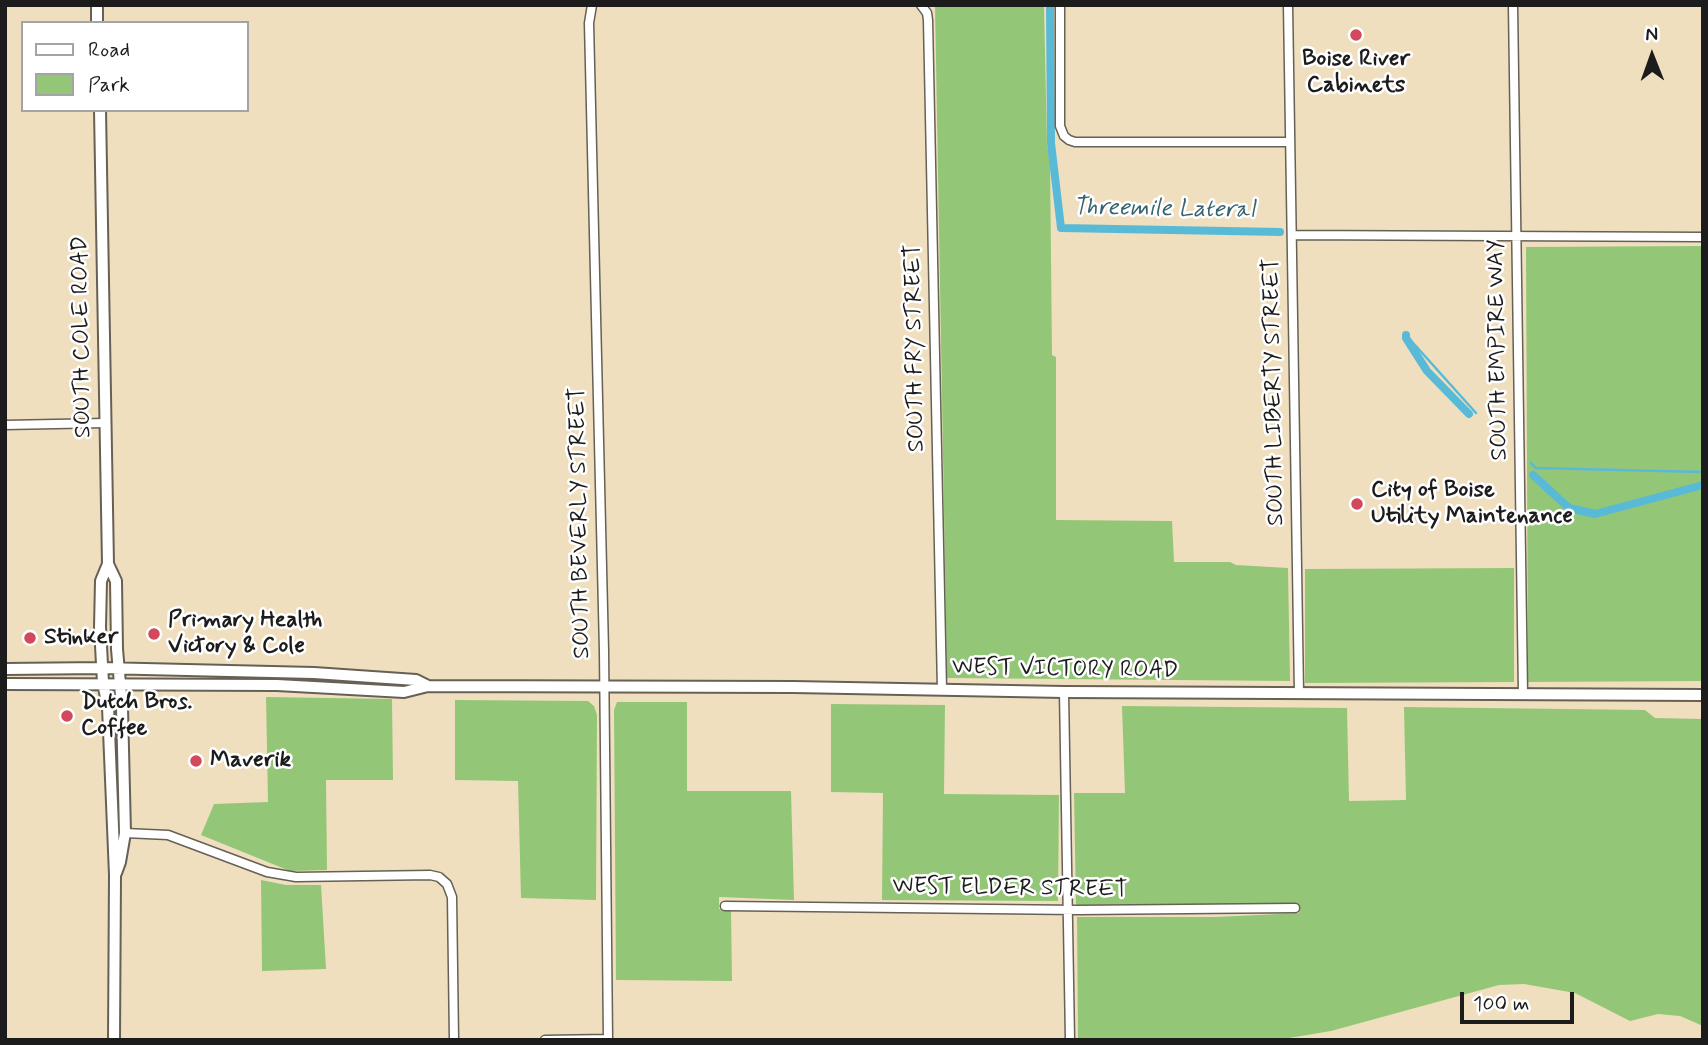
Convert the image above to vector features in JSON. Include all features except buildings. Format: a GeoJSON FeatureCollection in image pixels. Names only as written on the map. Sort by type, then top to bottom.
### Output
{"type":"FeatureCollection","features":[{"type":"Feature","properties":{"kind":"main road","name":"SOUTH COLE ROAD"},"geometry":{"type":"LineString","coordinates":[[100,112],[108,564],[102,582],[102,668],[108,707],[114,875],[114,1040]]}},
{"type":"Feature","properties":{"kind":"main road","name":"SOUTH COLE ROAD"},"geometry":{"type":"LineString","coordinates":[[108,564],[116,581],[125,833],[120,863],[114,875]]}},
{"type":"Feature","properties":{"kind":"main road","name":"WEST VICTORY ROAD"},"geometry":{"type":"LineString","coordinates":[[5,669],[118,668],[314,673],[416,680],[428,686]]}},
{"type":"Feature","properties":{"kind":"main road","name":"WEST VICTORY ROAD"},"geometry":{"type":"LineString","coordinates":[[344,688],[384,684],[388,678]]}},
{"type":"Feature","properties":{"kind":"main road","name":"WEST VICTORY ROAD"},"geometry":{"type":"LineString","coordinates":[[5,684],[277,685],[404,692],[428,686],[1703,695]]}},
{"type":"Feature","properties":{"kind":"main road","name":"SOUTH COLE ROAD"},"geometry":{"type":"LineString","coordinates":[[111,807],[114,819],[125,833]]}},
{"type":"Feature","properties":{"kind":"street","name":"SOUTH BEVERLY STREET"},"geometry":{"type":"LineString","coordinates":[[592,5],[589,23],[603,623],[608,1039]]}},
{"type":"Feature","properties":{"kind":"street"},"geometry":{"type":"LineString","coordinates":[[1060,5],[1060,126],[1064,136],[1075,142],[1290,142]]}},
{"type":"Feature","properties":{"kind":"street","name":"SOUTH LIBERTY STREET"},"geometry":{"type":"LineString","coordinates":[[1288,5],[1299,693]]}},
{"type":"Feature","properties":{"kind":"street","name":"SOUTH EMPIRE WAY"},"geometry":{"type":"LineString","coordinates":[[1513,5],[1523,694]]}},
{"type":"Feature","properties":{"kind":"street","name":"SOUTH FRY STREET"},"geometry":{"type":"LineString","coordinates":[[921,6],[927,13],[928,20],[942,690]]}},
{"type":"Feature","properties":{"kind":"street"},"geometry":{"type":"LineString","coordinates":[[1292,235],[1703,237]]}},
{"type":"Feature","properties":{"kind":"street"},"geometry":{"type":"LineString","coordinates":[[5,425],[106,424]]}},
{"type":"Feature","properties":{"kind":"street"},"geometry":{"type":"LineString","coordinates":[[1064,692],[1070,1040]]}},
{"type":"Feature","properties":{"kind":"street"},"geometry":{"type":"LineString","coordinates":[[125,833],[156,833],[175,837],[267,872],[296,877],[439,877],[447,884],[452,897],[454,1040]]}},
{"type":"Feature","properties":{"kind":"street","name":"WEST ELDER STREET"},"geometry":{"type":"LineString","coordinates":[[725,906],[1295,908]]}},
{"type":"Feature","properties":{"kind":"street"},"geometry":{"type":"LineString","coordinates":[[545,1040],[608,1039]]}},
{"type":"Feature","properties":{"kind":"green space"},"geometry":{"type":"Polygon","coordinates":[[[935,5],[1044,5],[1047,146],[1050,157],[1052,355],[1056,357],[1056,520],[1172,521],[1174,562],[1230,562],[1236,565],[1288,568],[1290,681],[947,678],[935,5]]]}},
{"type":"Feature","properties":{"kind":"green space"},"geometry":{"type":"Polygon","coordinates":[[[1703,246],[1703,681],[1528,682],[1526,247],[1703,246]]]}},
{"type":"Feature","properties":{"kind":"green space"},"geometry":{"type":"Polygon","coordinates":[[[1514,568],[1514,682],[1305,683],[1305,569],[1514,568]]]}},
{"type":"Feature","properties":{"kind":"green space"},"geometry":{"type":"Polygon","coordinates":[[[266,697],[392,699],[393,780],[326,780],[327,870],[290,871],[201,835],[214,804],[268,802],[266,697]]]}},
{"type":"Feature","properties":{"kind":"green space"},"geometry":{"type":"Polygon","coordinates":[[[455,700],[588,701],[594,706],[597,715],[596,900],[521,898],[518,781],[455,780],[455,700]]]}},
{"type":"Feature","properties":{"kind":"green space"},"geometry":{"type":"Polygon","coordinates":[[[617,702],[687,702],[687,791],[791,791],[794,900],[719,897],[719,909],[731,909],[732,981],[616,980],[614,710],[617,702]]]}},
{"type":"Feature","properties":{"kind":"green space"},"geometry":{"type":"Polygon","coordinates":[[[831,704],[945,705],[944,794],[1059,795],[1058,901],[882,900],[883,793],[831,792],[831,704]]]}},
{"type":"Feature","properties":{"kind":"green space"},"geometry":{"type":"Polygon","coordinates":[[[1122,706],[1347,708],[1349,801],[1406,800],[1404,707],[1645,710],[1655,718],[1703,719],[1703,1026],[1680,1016],[1658,1014],[1630,1021],[1575,993],[1524,984],[1499,985],[1331,1031],[1277,1040],[1078,1040],[1077,917],[1216,917],[1299,913],[1297,904],[1076,905],[1074,793],[1125,793],[1122,706]]]}},
{"type":"Feature","properties":{"kind":"green space"},"geometry":{"type":"Polygon","coordinates":[[[261,880],[286,885],[321,885],[326,969],[262,971],[261,880]]]}},
{"type":"Feature","properties":{"kind":"waterway","name":"Threemile Lateral"},"geometry":{"type":"LineString","coordinates":[[1050,5],[1051,143],[1061,228],[1280,232]]}},
{"type":"Feature","properties":{"kind":"waterway"},"geometry":{"type":"LineString","coordinates":[[1406,335],[1476,413]]}},
{"type":"Feature","properties":{"kind":"waterway","name":"Threemile Lateral"},"geometry":{"type":"LineString","coordinates":[[1406,335],[1427,371],[1469,414]]}},
{"type":"Feature","properties":{"kind":"waterway"},"geometry":{"type":"LineString","coordinates":[[1531,463],[1536,468],[1703,472]]}},
{"type":"Feature","properties":{"kind":"waterway","name":"Threemile Lateral"},"geometry":{"type":"LineString","coordinates":[[1533,475],[1569,508],[1595,514],[1703,485]]}},
{"type":"Feature","properties":{"kind":"place","name":"Boise River Cabinets"},"geometry":{"type":"Point","coordinates":[1356,35]}},
{"type":"Feature","properties":{"kind":"place","name":"City of Boise Utility Maintenance"},"geometry":{"type":"Point","coordinates":[1357,504]}},
{"type":"Feature","properties":{"kind":"place","name":"Primary Health Victory & Cole"},"geometry":{"type":"Point","coordinates":[154,634]}},
{"type":"Feature","properties":{"kind":"place","name":"Stinker"},"geometry":{"type":"Point","coordinates":[30,638]}},
{"type":"Feature","properties":{"kind":"place","name":"Dutch Bros. Coffee"},"geometry":{"type":"Point","coordinates":[67,716]}},
{"type":"Feature","properties":{"kind":"place","name":"Maverik"},"geometry":{"type":"Point","coordinates":[196,761]}}]}
